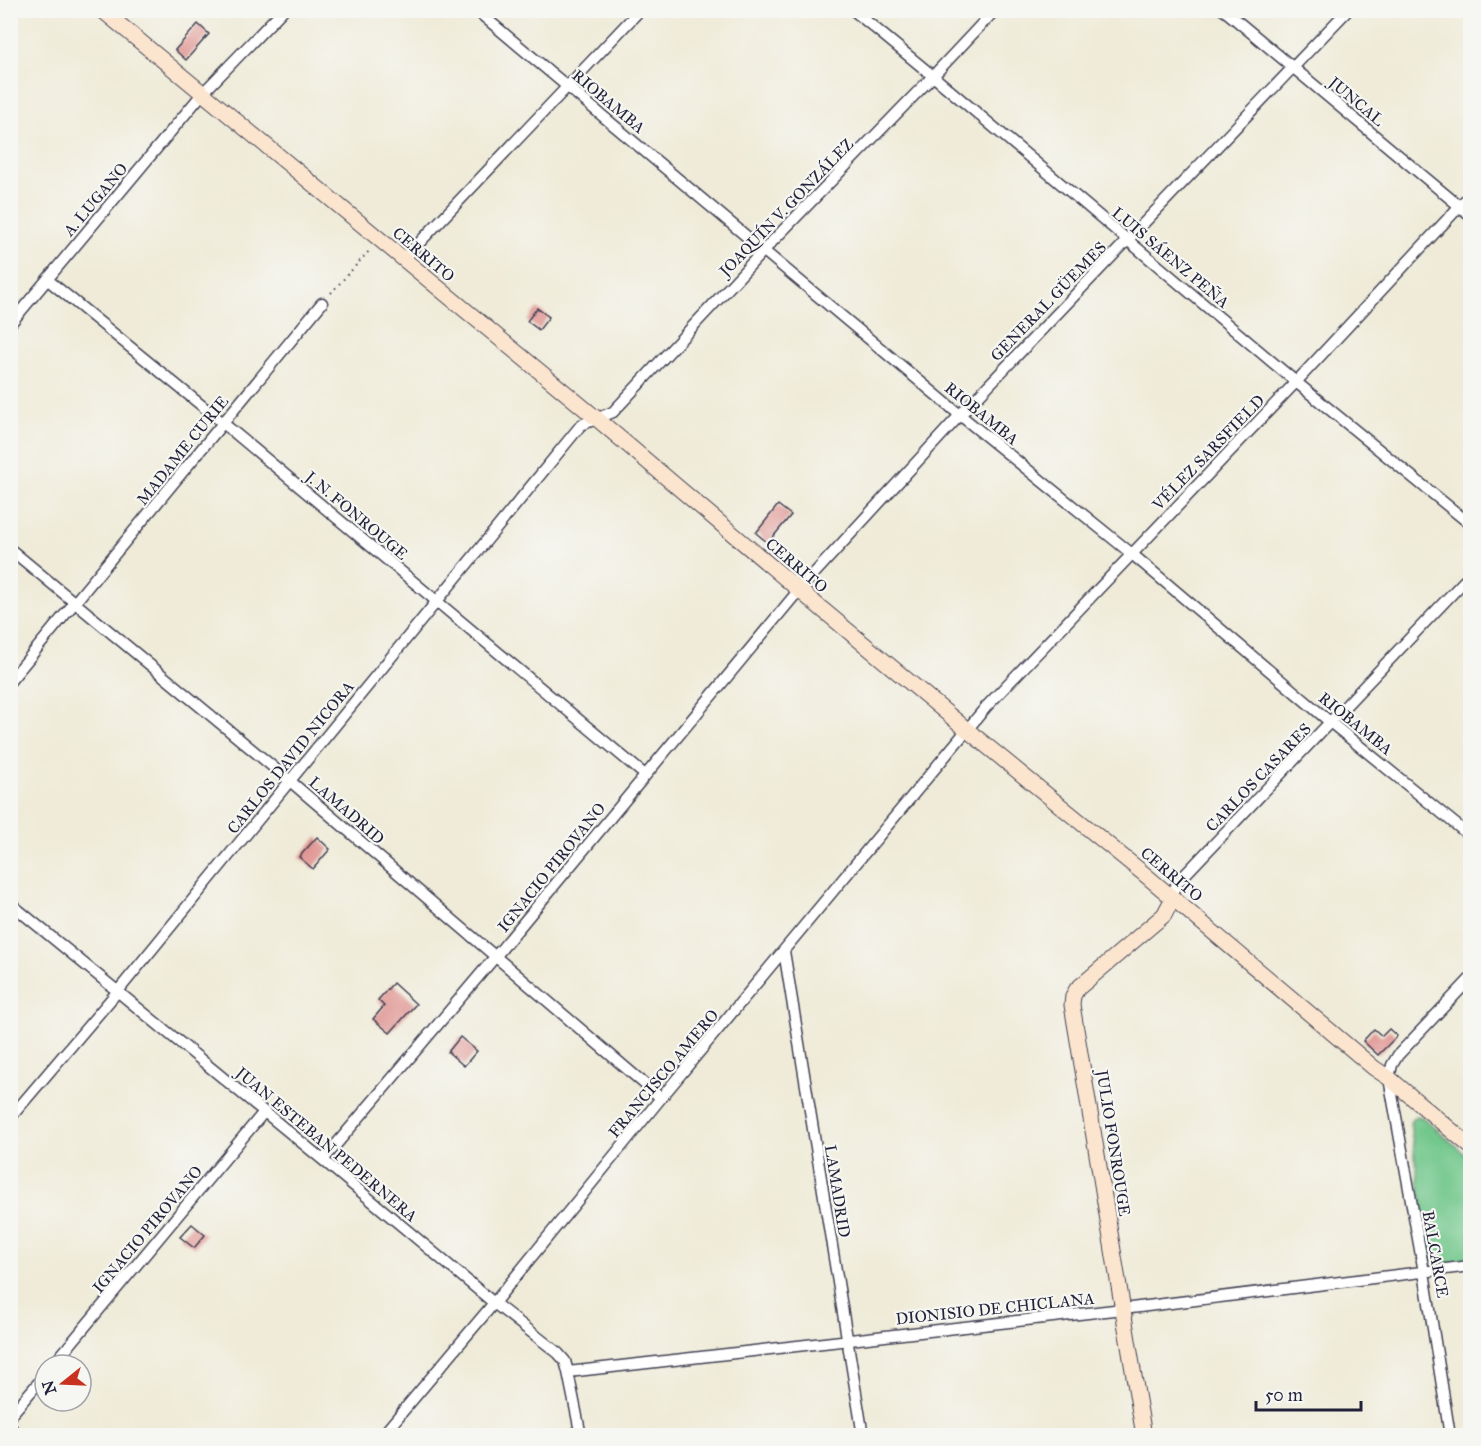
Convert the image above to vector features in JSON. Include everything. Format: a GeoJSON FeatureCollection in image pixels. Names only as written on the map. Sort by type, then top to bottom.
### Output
{"type":"FeatureCollection","features":[{"type":"Feature","properties":{"kind":"main road","name":"CERRITO"},"geometry":{"type":"LineString","coordinates":[[102,10],[1470,1146]]}},
{"type":"Feature","properties":{"kind":"main road","name":"JULIO FONROUGE"},"geometry":{"type":"LineString","coordinates":[[1144,1436],[1072,1005],[1077,989],[1164,915],[1173,898]]}},
{"type":"Feature","properties":{"kind":"street","name":"A. LUGANO"},"geometry":{"type":"LineString","coordinates":[[10,324],[202,94],[283,10]]}},
{"type":"Feature","properties":{"kind":"street","name":"RIOBAMBA"},"geometry":{"type":"LineString","coordinates":[[476,10],[960,415],[1132,554],[1330,722],[1470,836]]}},
{"type":"Feature","properties":{"kind":"street"},"geometry":{"type":"LineString","coordinates":[[403,260],[640,10]]}},
{"type":"Feature","properties":{"kind":"street","name":"LUIS SÁENZ PEÑA"},"geometry":{"type":"LineString","coordinates":[[853,10],[1296,382],[1470,524]]}},
{"type":"Feature","properties":{"kind":"street","name":"JOAQUÍN V. GONZÁLEZ"},"geometry":{"type":"LineString","coordinates":[[596,418],[614,412],[764,250],[995,10]]}},
{"type":"Feature","properties":{"kind":"street","name":"JUNCAL"},"geometry":{"type":"LineString","coordinates":[[1224,10],[1470,215]]}},
{"type":"Feature","properties":{"kind":"street","name":"GENERAL GÜEMES"},"geometry":{"type":"LineString","coordinates":[[799,590],[960,415],[1348,10]]}},
{"type":"Feature","properties":{"kind":"street","name":"VÉLEZ SARSFIELD"},"geometry":{"type":"LineString","coordinates":[[966,729],[1296,382],[1470,195]]}},
{"type":"Feature","properties":{"kind":"street","name":"J. N. FONROUGE"},"geometry":{"type":"LineString","coordinates":[[48,280],[645,775]]}},
{"type":"Feature","properties":{"kind":"street","name":"MADAME CURIE"},"geometry":{"type":"LineString","coordinates":[[10,681],[322,303]]}},
{"type":"Feature","properties":{"kind":"street","name":"CARLOS DAVID NICORA"},"geometry":{"type":"LineString","coordinates":[[10,1118],[118,991],[581,425],[596,418]]}},
{"type":"Feature","properties":{"kind":"street","name":"LAMADRID"},"geometry":{"type":"LineString","coordinates":[[10,549],[290,781],[661,1098]]}},
{"type":"Feature","properties":{"kind":"street","name":"CARLOS CASARES"},"geometry":{"type":"LineString","coordinates":[[1173,898],[1173,891],[1178,882],[1470,575]]}},
{"type":"Feature","properties":{"kind":"street","name":"IGNACIO PIROVANO"},"geometry":{"type":"LineString","coordinates":[[323,1160],[495,957],[799,590]]}},
{"type":"Feature","properties":{"kind":"street","name":"FRANCISCO AMERO"},"geometry":{"type":"LineString","coordinates":[[382,1436],[966,729]]}},
{"type":"Feature","properties":{"kind":"street","name":"JUAN ESTEBAN PEDERNERA"},"geometry":{"type":"LineString","coordinates":[[10,903],[494,1303],[558,1353],[565,1361],[581,1436]]}},
{"type":"Feature","properties":{"kind":"street","name":"LAMADRID"},"geometry":{"type":"LineString","coordinates":[[784,951],[863,1436]]}},
{"type":"Feature","properties":{"kind":"street"},"geometry":{"type":"LineString","coordinates":[[1389,1078],[1392,1065],[1398,1055],[1470,980]]}},
{"type":"Feature","properties":{"kind":"street","name":"BALCARCE"},"geometry":{"type":"LineString","coordinates":[[1389,1078],[1424,1272],[1450,1436]]}},
{"type":"Feature","properties":{"kind":"street","name":"IGNACIO PIROVANO"},"geometry":{"type":"LineString","coordinates":[[63,1353],[264,1112]]}},
{"type":"Feature","properties":{"kind":"street","name":"DIONISIO DE CHICLANA"},"geometry":{"type":"LineString","coordinates":[[568,1372],[1123,1309],[1470,1266]]}},
{"type":"Feature","properties":{"kind":"street"},"geometry":{"type":"LineString","coordinates":[[10,1416],[33,1389]]}},
{"type":"Feature","properties":{"kind":"street"},"geometry":{"type":"LineString","coordinates":[[10,1426],[17,1436]]}},
{"type":"Feature","properties":{"kind":"path"},"geometry":{"type":"LineString","coordinates":[[322,303],[379,240]]}},
{"type":"Feature","properties":{"kind":"green space"},"geometry":{"type":"Polygon","coordinates":[[[1416,1116],[1422,1117],[1470,1158],[1470,1262],[1438,1266],[1430,1258],[1410,1123],[1416,1116]]]}},
{"type":"Feature","properties":{"kind":"building"},"geometry":{"type":"Polygon","coordinates":[[[198,24],[209,34],[186,60],[175,50],[198,24]]]}},
{"type":"Feature","properties":{"kind":"building"},"geometry":{"type":"Polygon","coordinates":[[[537,308],[549,317],[539,330],[527,321],[537,308]]]}},
{"type":"Feature","properties":{"kind":"building"},"geometry":{"type":"Polygon","coordinates":[[[778,505],[791,515],[768,543],[756,533],[778,505]]]}},
{"type":"Feature","properties":{"kind":"building"},"geometry":{"type":"Polygon","coordinates":[[[317,837],[330,849],[313,869],[299,857],[317,837]]]}},
{"type":"Feature","properties":{"kind":"building"},"geometry":{"type":"Polygon","coordinates":[[[393,983],[416,1004],[390,1033],[373,1019],[384,1006],[378,1000],[393,983]]]}},
{"type":"Feature","properties":{"kind":"building"},"geometry":{"type":"Polygon","coordinates":[[[1374,1029],[1382,1036],[1389,1029],[1397,1036],[1378,1055],[1363,1041],[1374,1029]]]}},
{"type":"Feature","properties":{"kind":"building"},"geometry":{"type":"Polygon","coordinates":[[[460,1037],[477,1051],[464,1066],[448,1052],[460,1037]]]}},
{"type":"Feature","properties":{"kind":"building"},"geometry":{"type":"Polygon","coordinates":[[[192,1224],[205,1235],[194,1248],[180,1237],[192,1224]]]}}]}
